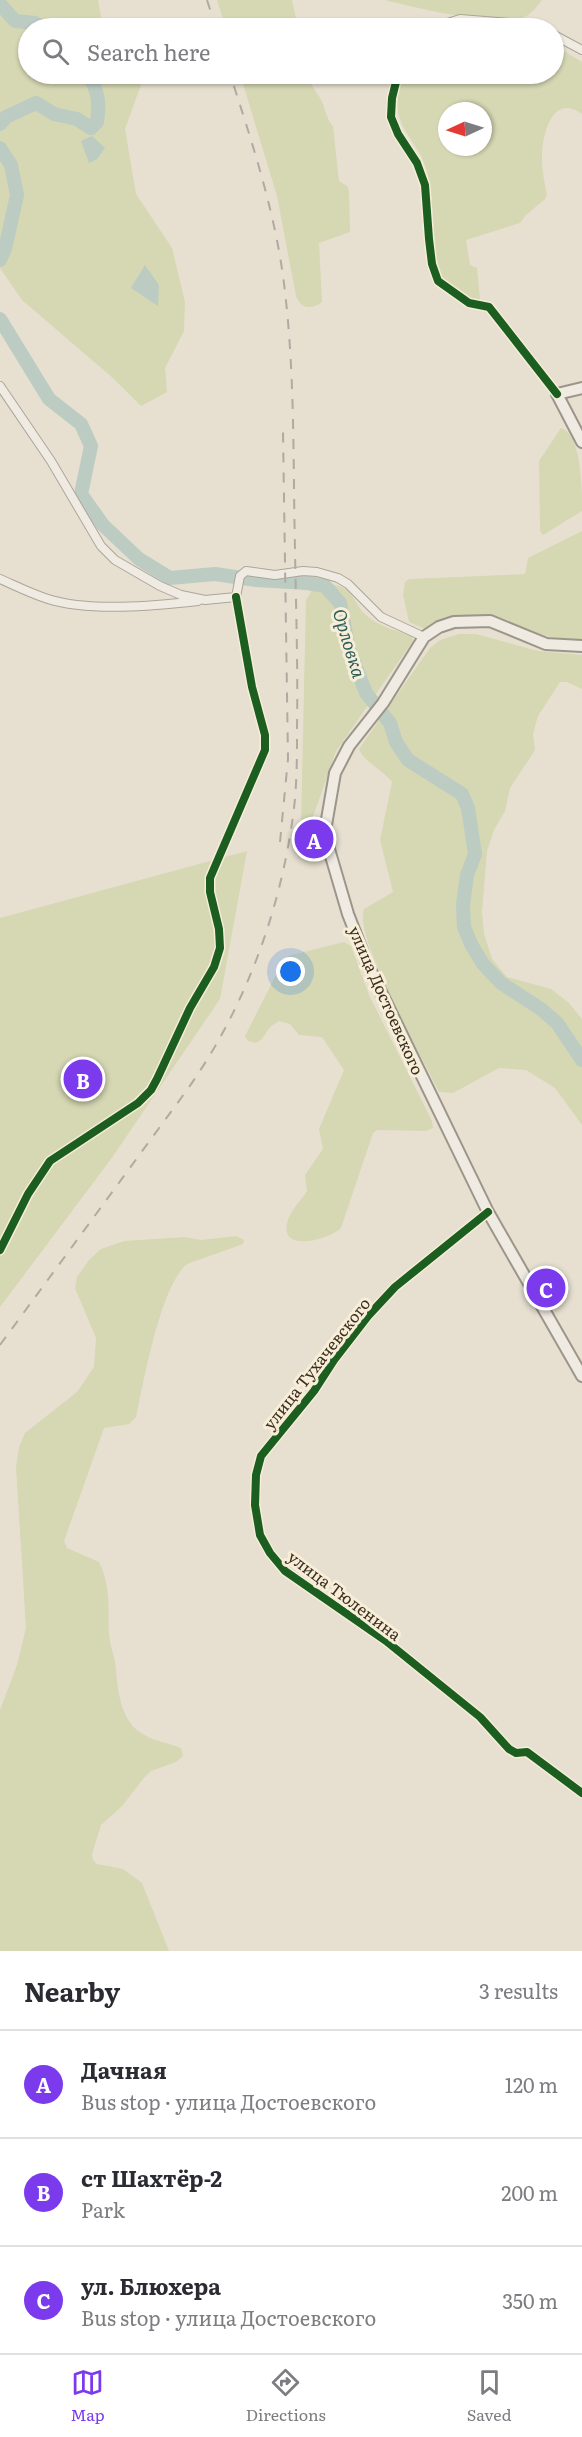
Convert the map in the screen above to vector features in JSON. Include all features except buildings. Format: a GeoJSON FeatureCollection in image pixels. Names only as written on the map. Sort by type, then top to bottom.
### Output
{"type":"FeatureCollection","features":[{"type":"Feature","properties":{"kind":"main road"},"geometry":{"type":"LineString","coordinates":[[582,388],[557,394],[582,442]]}},
{"type":"Feature","properties":{"kind":"main road"},"geometry":{"type":"LineString","coordinates":[[424,637],[439,627],[454,622],[490,621],[546,644],[582,646]]}},
{"type":"Feature","properties":{"kind":"main road","name":"улица Достоевского"},"geometry":{"type":"LineString","coordinates":[[424,637],[383,703],[349,746],[335,773],[328,806],[326,839],[348,914],[367,963],[488,1212],[582,1376]]}},
{"type":"Feature","properties":{"kind":"street"},"geometry":{"type":"LineString","coordinates":[[564,40],[582,50]]}},
{"type":"Feature","properties":{"kind":"street"},"geometry":{"type":"LineString","coordinates":[[396,84],[391,117],[394,127],[410,150],[424,184],[431,256],[438,281],[469,303],[489,307],[557,394]]}},
{"type":"Feature","properties":{"kind":"street"},"geometry":{"type":"LineString","coordinates":[[0,386],[51,461],[101,546],[115,561],[160,586],[205,600]]}},
{"type":"Feature","properties":{"kind":"street"},"geometry":{"type":"LineString","coordinates":[[0,1250],[28,1194],[50,1161],[114,1120],[151,1090],[190,1008],[214,967],[220,948],[220,936],[210,891],[210,878],[266,750],[265,735],[252,687],[236,597],[239,579],[246,571],[275,575],[303,571],[326,574],[348,584],[381,617],[424,637]]}},
{"type":"Feature","properties":{"kind":"street"},"geometry":{"type":"LineString","coordinates":[[0,579],[49,599],[89,605],[169,604],[236,597]]}},
{"type":"Feature","properties":{"kind":"street","name":"улица Тухачевского"},"geometry":{"type":"LineString","coordinates":[[255,1505],[256,1475],[261,1456],[314,1391],[354,1334],[395,1287],[488,1212]]}},
{"type":"Feature","properties":{"kind":"street","name":"улица Тюленина"},"geometry":{"type":"LineString","coordinates":[[255,1505],[260,1535],[270,1553],[285,1571],[386,1641],[480,1717],[508,1749],[516,1754],[526,1752],[582,1793]]}},
{"type":"Feature","properties":{"kind":"green space"},"geometry":{"type":"Polygon","coordinates":[[[0,0],[98,0],[101,18],[18,18],[18,84],[141,84],[125,129],[136,194],[172,248],[185,302],[184,331],[165,368],[167,392],[141,406],[114,379],[22,300],[0,268],[0,0]]]}},
{"type":"Feature","properties":{"kind":"green space"},"geometry":{"type":"Polygon","coordinates":[[[217,0],[292,0],[296,18],[223,18],[217,0]]]}},
{"type":"Feature","properties":{"kind":"green space"},"geometry":{"type":"Polygon","coordinates":[[[385,0],[542,0],[534,10],[522,18],[470,18],[385,0]]]}},
{"type":"Feature","properties":{"kind":"green space"},"geometry":{"type":"Polygon","coordinates":[[[564,51],[582,62],[582,114],[571,109],[563,109],[555,113],[543,141],[542,169],[547,195],[545,199],[520,223],[466,240],[470,265],[477,268],[480,299],[477,304],[443,282],[434,246],[431,197],[425,165],[406,132],[398,109],[400,84],[564,84],[564,51]]]}},
{"type":"Feature","properties":{"kind":"green space"},"geometry":{"type":"Polygon","coordinates":[[[243,84],[312,84],[333,126],[339,181],[347,186],[349,191],[350,232],[319,243],[322,302],[314,306],[304,306],[296,296],[277,196],[243,84]]]}},
{"type":"Feature","properties":{"kind":"green space"},"geometry":{"type":"Polygon","coordinates":[[[561,428],[568,433],[577,452],[582,511],[543,535],[540,531],[539,461],[561,428]]]}},
{"type":"Feature","properties":{"kind":"green space"},"geometry":{"type":"Polygon","coordinates":[[[582,531],[582,641],[545,636],[491,616],[461,616],[437,622],[425,629],[409,622],[403,595],[405,582],[409,579],[525,574],[528,558],[582,531]]]}},
{"type":"Feature","properties":{"kind":"green space"},"geometry":{"type":"Polygon","coordinates":[[[330,584],[345,589],[368,617],[412,636],[413,641],[336,751],[310,825],[305,827],[301,824],[306,600],[314,587],[330,584]]]}},
{"type":"Feature","properties":{"kind":"green space"},"geometry":{"type":"Polygon","coordinates":[[[459,634],[476,634],[538,651],[582,655],[582,689],[567,682],[560,682],[538,716],[533,734],[535,750],[510,788],[505,811],[494,830],[487,851],[482,912],[484,934],[492,959],[507,977],[551,989],[569,1003],[582,1019],[582,1125],[555,1088],[526,1070],[499,1068],[453,1093],[439,1092],[379,971],[363,924],[364,909],[393,892],[380,840],[392,782],[361,754],[359,749],[430,648],[440,640],[459,634]]]}},
{"type":"Feature","properties":{"kind":"green space"},"geometry":{"type":"Polygon","coordinates":[[[247,851],[220,999],[111,1159],[0,1307],[0,918],[247,851]]]}},
{"type":"Feature","properties":{"kind":"green space"},"geometry":{"type":"Polygon","coordinates":[[[344,942],[351,946],[369,995],[432,1121],[433,1128],[426,1131],[377,1130],[373,1133],[341,1228],[315,1240],[296,1240],[290,1237],[287,1230],[288,1220],[307,1191],[305,1175],[323,1149],[319,1129],[344,1070],[322,1037],[299,1035],[290,1024],[279,1021],[270,1027],[262,1039],[256,1043],[248,1041],[245,1036],[288,956],[344,942]]]}},
{"type":"Feature","properties":{"kind":"green space"},"geometry":{"type":"Polygon","coordinates":[[[236,1236],[244,1240],[243,1244],[187,1264],[177,1276],[154,1335],[136,1417],[129,1424],[104,1428],[64,1541],[67,1548],[99,1562],[103,1571],[108,1598],[109,1638],[115,1662],[118,1690],[126,1716],[131,1724],[143,1734],[181,1748],[183,1756],[176,1762],[151,1771],[122,1806],[101,1825],[92,1854],[97,1864],[123,1869],[142,1883],[169,1951],[0,1951],[0,1710],[17,1665],[26,1628],[16,1467],[19,1447],[25,1433],[77,1392],[94,1367],[96,1338],[75,1288],[77,1277],[89,1260],[101,1249],[124,1241],[185,1237],[201,1240],[236,1236]]]}},
{"type":"Feature","properties":{"kind":"shaded area"},"geometry":{"type":"Polygon","coordinates":[[[92,136],[105,148],[97,159],[89,163],[81,141],[92,136]]]}},
{"type":"Feature","properties":{"kind":"shaded area"},"geometry":{"type":"Polygon","coordinates":[[[145,265],[159,285],[158,306],[131,288],[145,265]]]}},
{"type":"Feature","properties":{"kind":"waterway","name":"Орловка"},"geometry":{"type":"LineString","coordinates":[[0,4],[15,21],[18,21]]}},
{"type":"Feature","properties":{"kind":"waterway","name":"Орловка"},"geometry":{"type":"LineString","coordinates":[[0,124],[6,117],[36,103],[54,114],[77,119],[91,128],[97,122],[98,109],[93,84]]}},
{"type":"Feature","properties":{"kind":"waterway","name":"Орловка"},"geometry":{"type":"LineString","coordinates":[[0,148],[11,165],[17,195],[5,249],[0,260]]}},
{"type":"Feature","properties":{"kind":"waterway","name":"Орловка"},"geometry":{"type":"LineString","coordinates":[[0,319],[49,399],[81,424],[91,446],[81,494],[103,525],[139,559],[170,578],[215,574],[325,586],[340,603],[349,649],[366,693],[390,723],[396,742],[408,760],[462,794],[468,808],[475,854],[467,875],[463,905],[464,927],[471,944],[483,964],[501,983],[541,1009],[557,1023],[582,1060]]}},
{"type":"Feature","properties":{"kind":"railway"},"geometry":{"type":"LineString","coordinates":[[207,0],[213,18]]}},
{"type":"Feature","properties":{"kind":"railway"},"geometry":{"type":"LineString","coordinates":[[0,1345],[207,1060],[241,996],[255,962],[278,894],[286,859],[295,800],[297,764],[293,421],[288,324],[281,264],[270,209],[233,84]]}},
{"type":"Feature","properties":{"kind":"railway"},"geometry":{"type":"LineString","coordinates":[[280,842],[288,759],[283,432]]}},
{"type":"Feature","properties":{"kind":"cycle path"},"geometry":{"type":"LineString","coordinates":[[396,84],[391,117],[398,134],[417,163],[425,185],[432,264],[438,281],[469,303],[489,307],[557,394]]}},
{"type":"Feature","properties":{"kind":"cycle path"},"geometry":{"type":"LineString","coordinates":[[0,1250],[28,1194],[50,1161],[138,1103],[151,1090],[190,1008],[214,967],[220,948],[219,929],[210,892],[210,878],[265,750],[265,735],[252,687],[236,597]]}},
{"type":"Feature","properties":{"kind":"cycle path"},"geometry":{"type":"LineString","coordinates":[[488,1212],[395,1287],[368,1316],[334,1360],[314,1391],[261,1456],[256,1475],[255,1505],[260,1535],[270,1553],[285,1571],[386,1641],[480,1717],[509,1749],[516,1753],[527,1752],[582,1793]]}},
{"type":"Feature","properties":{"kind":"place","name":"Дачная"},"geometry":{"type":"Point","coordinates":[314,839]}},
{"type":"Feature","properties":{"kind":"place","name":"ст Шахтёр-2"},"geometry":{"type":"Point","coordinates":[83,1079]}},
{"type":"Feature","properties":{"kind":"place","name":"ул. Блюхера"},"geometry":{"type":"Point","coordinates":[546,1288]}}]}
